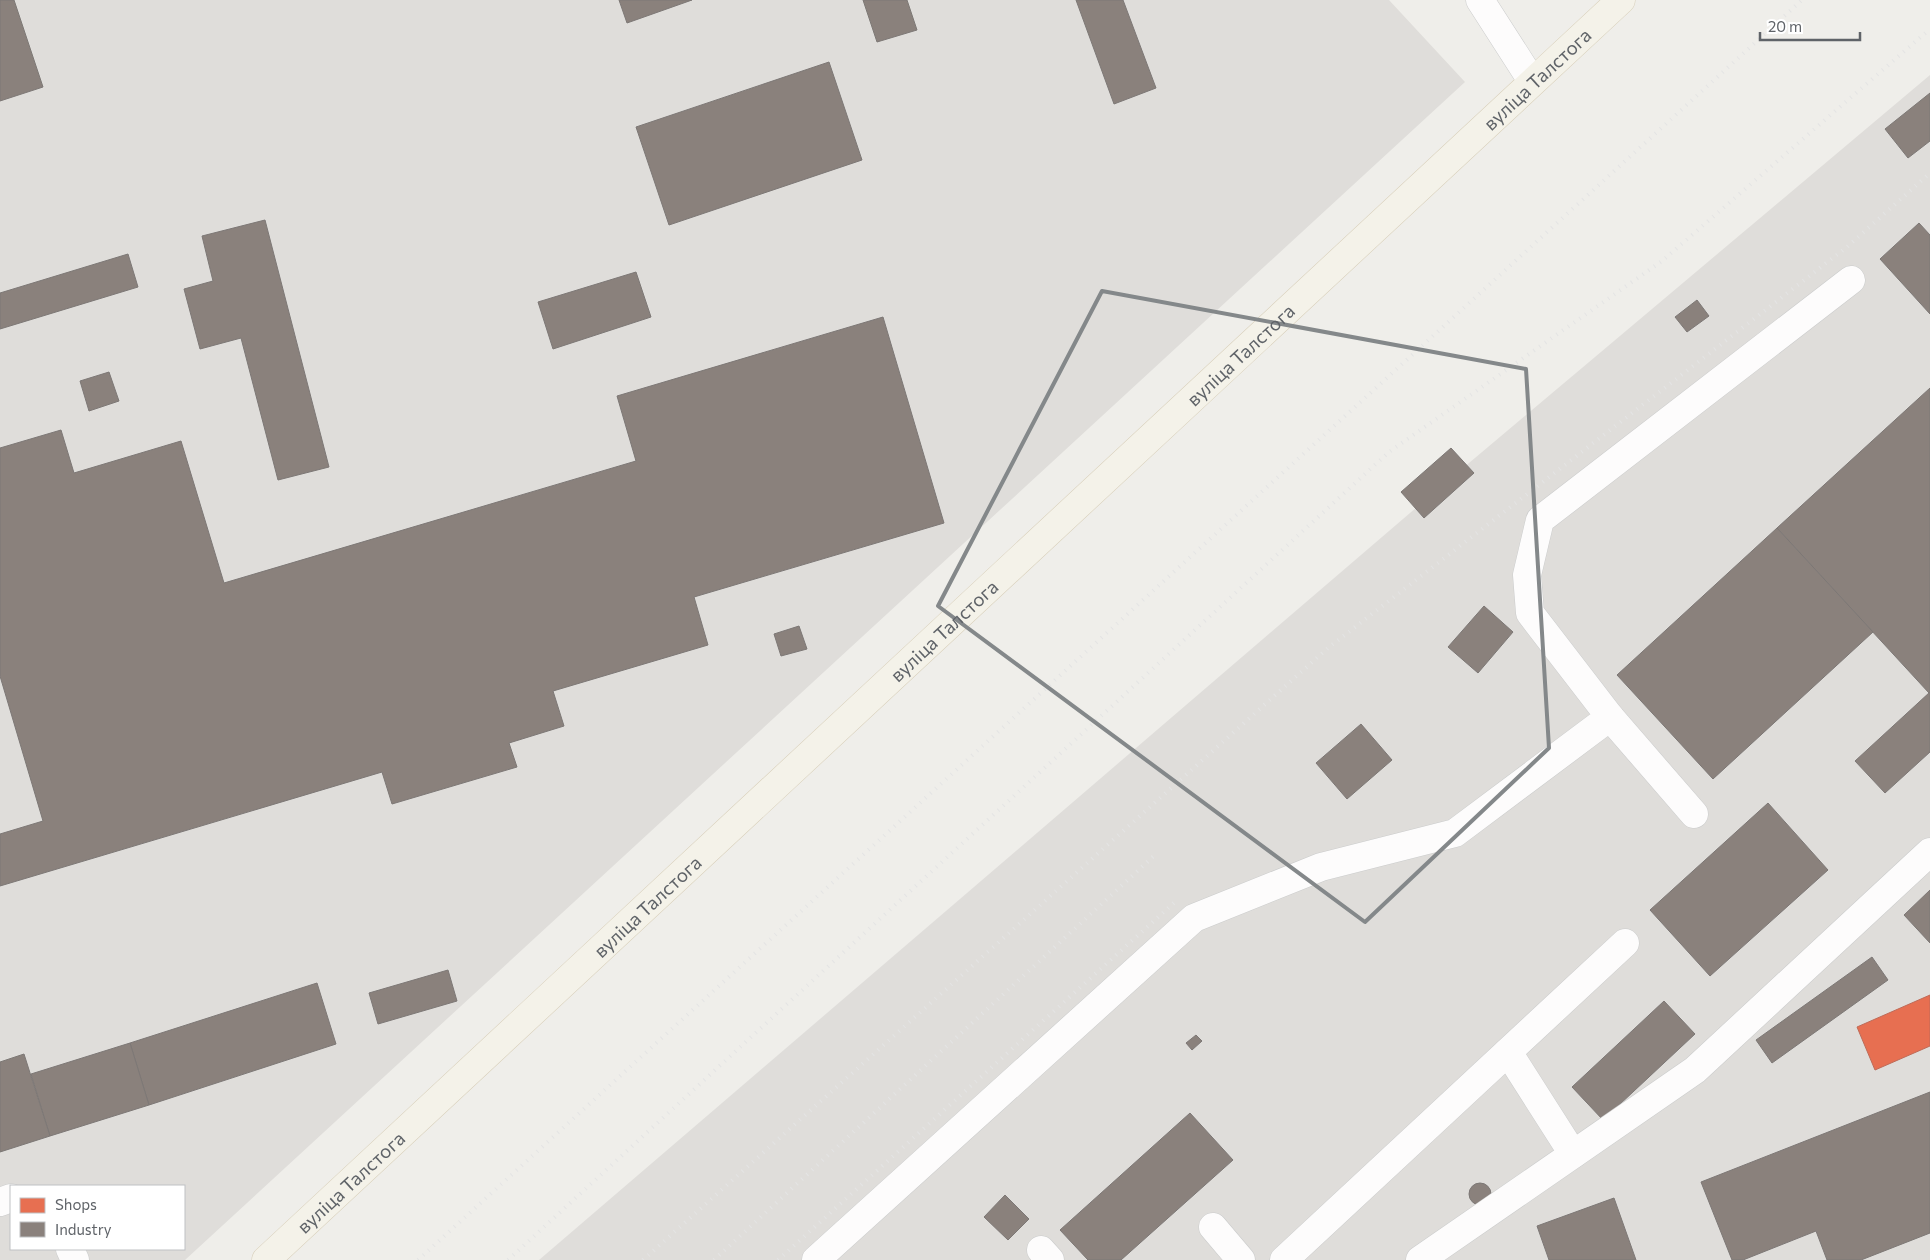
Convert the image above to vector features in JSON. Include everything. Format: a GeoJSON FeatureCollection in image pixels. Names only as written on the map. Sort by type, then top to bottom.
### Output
{"type":"FeatureCollection","features":[{"type":"Feature","properties":{"kind":"main road","name":"вуліца Талстога"},"geometry":{"type":"LineString","coordinates":[[266,1260],[1621,0]]}},
{"type":"Feature","properties":{"kind":"lane"},"geometry":{"type":"LineString","coordinates":[[1480,0],[1532,81]]}},
{"type":"Feature","properties":{"kind":"lane"},"geometry":{"type":"LineString","coordinates":[[1694,814],[1610,717],[1530,614],[1527,576],[1540,520],[1851,280]]}},
{"type":"Feature","properties":{"kind":"lane"},"geometry":{"type":"LineString","coordinates":[[816,1260],[1194,918],[1321,866],[1455,833],[1610,717]]}},
{"type":"Feature","properties":{"kind":"lane"},"geometry":{"type":"LineString","coordinates":[[1420,1260],[1694,1070],[1930,852]]}},
{"type":"Feature","properties":{"kind":"lane"},"geometry":{"type":"LineString","coordinates":[[1284,1260],[1625,942]]}},
{"type":"Feature","properties":{"kind":"lane"},"geometry":{"type":"LineString","coordinates":[[1508,1052],[1574,1154]]}},
{"type":"Feature","properties":{"kind":"lane"},"geometry":{"type":"LineString","coordinates":[[1213,1227],[1241,1260]]}},
{"type":"Feature","properties":{"kind":"highlighted area"},"geometry":{"type":"Polygon","coordinates":[[[1102,291],[1526,369],[1549,748],[1365,922],[938,606],[1102,291]]]}},
{"type":"Feature","properties":{"kind":"shaded area"},"geometry":{"type":"Polygon","coordinates":[[[0,0],[1389,0],[1465,82],[185,1260],[0,1260],[0,0]]]}},
{"type":"Feature","properties":{"kind":"shaded area"},"geometry":{"type":"Polygon","coordinates":[[[1930,75],[1930,1260],[539,1260],[1431,495],[1930,75]]]}},
{"type":"Feature","properties":{"kind":"building: Shops"},"geometry":{"type":"Polygon","coordinates":[[[1930,995],[1930,1046],[1875,1070],[1857,1027],[1930,995]]]}},
{"type":"Feature","properties":{"kind":"building: Industry"},"geometry":{"type":"Polygon","coordinates":[[[0,0],[14,0],[43,87],[0,101],[0,0]]]}},
{"type":"Feature","properties":{"kind":"building: Industry"},"geometry":{"type":"Polygon","coordinates":[[[619,0],[692,0],[627,23],[619,0]]]}},
{"type":"Feature","properties":{"kind":"building: Industry"},"geometry":{"type":"Polygon","coordinates":[[[863,0],[907,0],[917,30],[877,42],[863,0]]]}},
{"type":"Feature","properties":{"kind":"building: Industry"},"geometry":{"type":"Polygon","coordinates":[[[1076,0],[1123,0],[1156,88],[1114,104],[1076,0]]]}},
{"type":"Feature","properties":{"kind":"building: Industry"},"geometry":{"type":"Polygon","coordinates":[[[829,62],[862,160],[669,225],[636,127],[829,62]]]}},
{"type":"Feature","properties":{"kind":"building: Industry"},"geometry":{"type":"Polygon","coordinates":[[[1930,93],[1930,141],[1908,158],[1885,129],[1930,93]]]}},
{"type":"Feature","properties":{"kind":"building: Industry"},"geometry":{"type":"Polygon","coordinates":[[[265,220],[329,467],[278,480],[241,338],[200,349],[184,289],[213,281],[202,236],[265,220]]]}},
{"type":"Feature","properties":{"kind":"building: Industry"},"geometry":{"type":"Polygon","coordinates":[[[1919,223],[1930,235],[1930,314],[1880,259],[1919,223]]]}},
{"type":"Feature","properties":{"kind":"building: Industry"},"geometry":{"type":"Polygon","coordinates":[[[128,254],[138,287],[0,329],[0,293],[128,254]]]}},
{"type":"Feature","properties":{"kind":"building: Industry"},"geometry":{"type":"Polygon","coordinates":[[[636,272],[651,317],[553,349],[538,302],[636,272]]]}},
{"type":"Feature","properties":{"kind":"building: Industry"},"geometry":{"type":"Polygon","coordinates":[[[1697,300],[1709,316],[1687,332],[1675,317],[1697,300]]]}},
{"type":"Feature","properties":{"kind":"building: Industry"},"geometry":{"type":"Polygon","coordinates":[[[883,317],[944,523],[694,597],[708,645],[553,691],[564,726],[509,743],[517,767],[392,804],[382,772],[0,886],[0,834],[43,821],[0,676],[0,448],[61,430],[74,473],[181,441],[224,583],[636,461],[617,396],[883,317]]]}},
{"type":"Feature","properties":{"kind":"building: Industry"},"geometry":{"type":"Polygon","coordinates":[[[109,372],[119,401],[89,411],[80,381],[109,372]]]}},
{"type":"Feature","properties":{"kind":"building: Industry"},"geometry":{"type":"Polygon","coordinates":[[[1930,388],[1930,692],[1929,693],[1777,528],[1930,388]]]}},
{"type":"Feature","properties":{"kind":"building: Industry"},"geometry":{"type":"Polygon","coordinates":[[[1451,448],[1474,473],[1424,518],[1401,492],[1451,448]]]}},
{"type":"Feature","properties":{"kind":"building: Industry"},"geometry":{"type":"Polygon","coordinates":[[[1777,528],[1873,632],[1713,779],[1617,675],[1777,528]]]}},
{"type":"Feature","properties":{"kind":"building: Industry"},"geometry":{"type":"Polygon","coordinates":[[[1484,606],[1513,632],[1478,673],[1448,647],[1484,606]]]}},
{"type":"Feature","properties":{"kind":"building: Industry"},"geometry":{"type":"Polygon","coordinates":[[[799,626],[807,649],[781,656],[774,634],[799,626]]]}},
{"type":"Feature","properties":{"kind":"building: Industry"},"geometry":{"type":"Polygon","coordinates":[[[1930,692],[1930,752],[1885,793],[1855,761],[1930,692]]]}},
{"type":"Feature","properties":{"kind":"building: Industry"},"geometry":{"type":"Polygon","coordinates":[[[1361,724],[1392,760],[1347,799],[1316,763],[1361,724]]]}},
{"type":"Feature","properties":{"kind":"building: Industry"},"geometry":{"type":"Polygon","coordinates":[[[1768,803],[1828,870],[1710,976],[1650,910],[1768,803]]]}},
{"type":"Feature","properties":{"kind":"building: Industry"},"geometry":{"type":"Polygon","coordinates":[[[1930,890],[1930,943],[1904,915],[1930,890]]]}},
{"type":"Feature","properties":{"kind":"building: Industry"},"geometry":{"type":"Polygon","coordinates":[[[1872,957],[1888,980],[1772,1063],[1756,1040],[1872,957]]]}},
{"type":"Feature","properties":{"kind":"building: Industry"},"geometry":{"type":"Polygon","coordinates":[[[448,970],[457,1001],[378,1024],[369,993],[448,970]]]}},
{"type":"Feature","properties":{"kind":"building: Industry"},"geometry":{"type":"Polygon","coordinates":[[[317,983],[336,1044],[149,1105],[130,1043],[317,983]]]}},
{"type":"Feature","properties":{"kind":"building: Industry"},"geometry":{"type":"Polygon","coordinates":[[[1664,1001],[1695,1034],[1603,1120],[1572,1087],[1664,1001]]]}},
{"type":"Feature","properties":{"kind":"building: Industry"},"geometry":{"type":"Polygon","coordinates":[[[1196,1035],[1202,1041],[1192,1050],[1186,1043],[1196,1035]]]}},
{"type":"Feature","properties":{"kind":"building: Industry"},"geometry":{"type":"Polygon","coordinates":[[[130,1043],[149,1105],[50,1136],[31,1074],[130,1043]]]}},
{"type":"Feature","properties":{"kind":"building: Industry"},"geometry":{"type":"Polygon","coordinates":[[[24,1054],[50,1136],[0,1152],[0,1062],[24,1054]]]}},
{"type":"Feature","properties":{"kind":"building: Industry"},"geometry":{"type":"Polygon","coordinates":[[[1930,1092],[1930,1233],[1861,1260],[1827,1260],[1816,1231],[1743,1260],[1732,1260],[1701,1182],[1930,1092]]]}},
{"type":"Feature","properties":{"kind":"building: Industry"},"geometry":{"type":"Polygon","coordinates":[[[1190,1113],[1233,1160],[1121,1260],[1088,1260],[1060,1230],[1190,1113]]]}},
{"type":"Feature","properties":{"kind":"building: Industry"},"geometry":{"type":"Polygon","coordinates":[[[1480,1183],[1488,1186],[1491,1194],[1488,1202],[1480,1205],[1472,1202],[1469,1194],[1472,1186],[1480,1183]]]}},
{"type":"Feature","properties":{"kind":"building: Industry"},"geometry":{"type":"Polygon","coordinates":[[[1005,1195],[1029,1219],[1008,1240],[984,1217],[1005,1195]]]}},
{"type":"Feature","properties":{"kind":"building: Industry"},"geometry":{"type":"Polygon","coordinates":[[[1614,1198],[1636,1260],[1549,1260],[1537,1226],[1614,1198]]]}},
{"type":"Feature","properties":{"kind":"railway"},"geometry":{"type":"LineString","coordinates":[[418,1260],[1802,0]]}},
{"type":"Feature","properties":{"kind":"railway"},"geometry":{"type":"LineString","coordinates":[[508,1260],[1389,452],[1662,261],[1930,29]]}},
{"type":"Feature","properties":{"kind":"railway"},"geometry":{"type":"LineString","coordinates":[[643,1260],[1328,648],[1847,247],[1930,173]]}},
{"type":"Feature","properties":{"kind":"railway"},"geometry":{"type":"LineString","coordinates":[[714,1260],[1156,854]]}},
{"type":"Feature","properties":{"kind":"railway"},"geometry":{"type":"LineString","coordinates":[[778,1260],[1176,901]]}}]}
